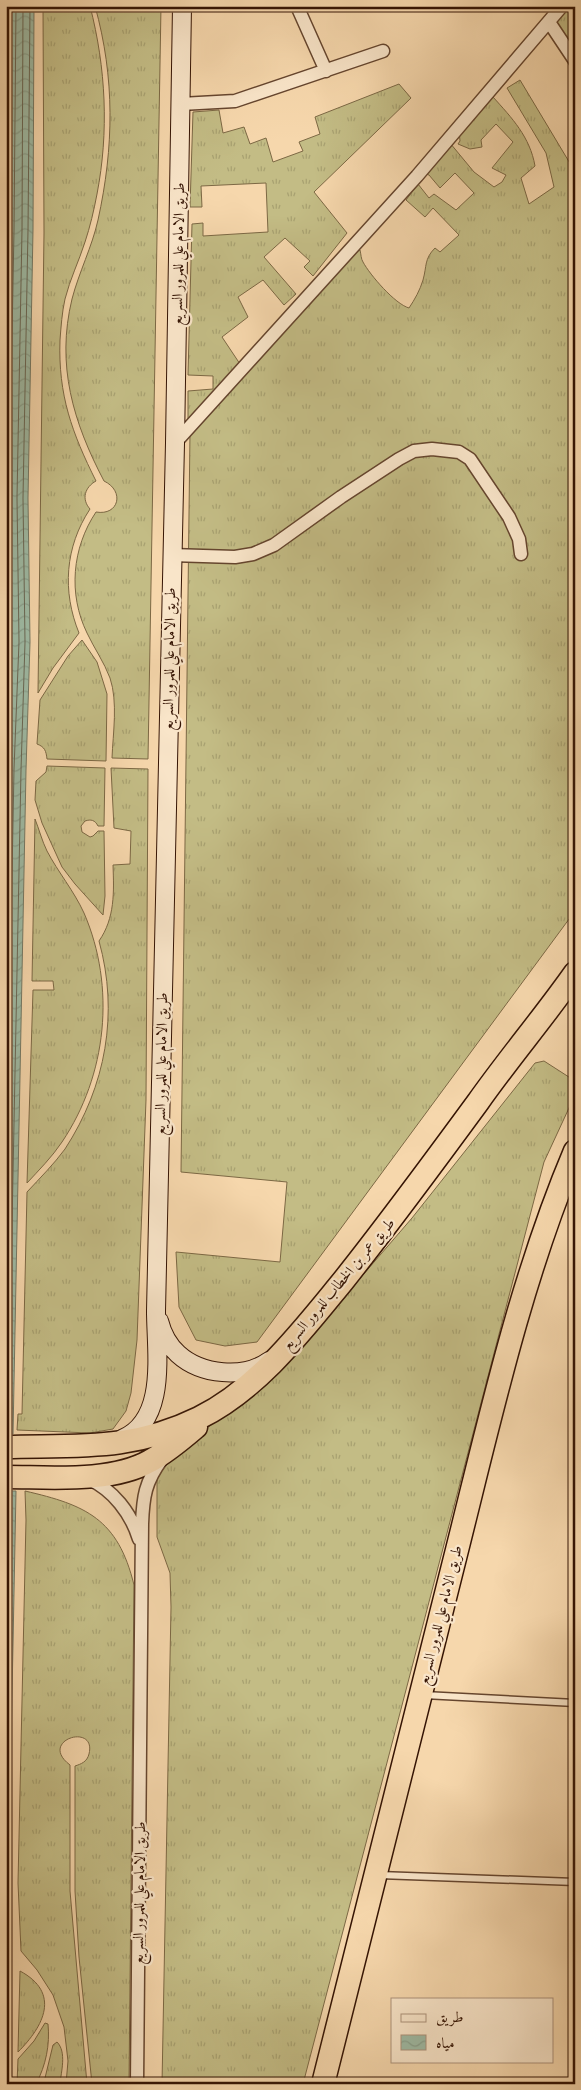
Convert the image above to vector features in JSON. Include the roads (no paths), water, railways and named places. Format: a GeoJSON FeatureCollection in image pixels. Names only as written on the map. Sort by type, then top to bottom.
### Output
{"type":"FeatureCollection","features":[{"type":"Feature","properties":{"kind":"highway","name":"طريق عمر بن الخطاب للمرور السريع"},"geometry":{"type":"LineString","coordinates":[[15,1446],[100,1445],[140,1440],[173,1430],[200,1418],[242,1389],[280,1353],[318,1312],[398,1211],[480,1099],[571,981]]}},
{"type":"Feature","properties":{"kind":"highway","name":"طريق الامام علي للمرور السريع"},"geometry":{"type":"LineString","coordinates":[[322,2084],[484,1441],[529,1277],[560,1187],[575,1151]]}},
{"type":"Feature","properties":{"kind":"highway"},"geometry":{"type":"LineString","coordinates":[[15,1476],[100,1475],[128,1470],[150,1461],[177,1443],[242,1389]]}},
{"type":"Feature","properties":{"kind":"main road","name":"طريق الامام علي للمرور السريع"},"geometry":{"type":"LineString","coordinates":[[100,1445],[118,1441],[131,1435],[140,1427],[149,1414],[156,1382],[182,6]]}},
{"type":"Feature","properties":{"kind":"main road","name":"طريق الامام علي للمرور السريع"},"geometry":{"type":"LineString","coordinates":[[156,1311],[161,1330],[178,1354],[189,1362],[205,1368],[237,1373],[264,1365],[280,1353]]}},
{"type":"Feature","properties":{"kind":"street"},"geometry":{"type":"LineString","coordinates":[[297,6],[326,71]]}},
{"type":"Feature","properties":{"kind":"street"},"geometry":{"type":"LineString","coordinates":[[175,444],[417,176],[562,6]]}},
{"type":"Feature","properties":{"kind":"street"},"geometry":{"type":"LineString","coordinates":[[549,22],[575,61]]}},
{"type":"Feature","properties":{"kind":"street"},"geometry":{"type":"LineString","coordinates":[[181,104],[235,101],[383,51]]}},
{"type":"Feature","properties":{"kind":"street"},"geometry":{"type":"LineString","coordinates":[[172,555],[235,557],[253,554],[274,544],[399,459],[414,451],[432,449],[458,452],[470,459],[509,517],[519,539],[521,554]]}},
{"type":"Feature","properties":{"kind":"street","name":"طريق الامام علي للمرور السريع"},"geometry":{"type":"LineString","coordinates":[[137,2084],[143,1496],[150,1477],[177,1443]]}},
{"type":"Feature","properties":{"kind":"street"},"geometry":{"type":"LineString","coordinates":[[77,1476],[100,1484],[111,1493],[131,1520],[138,1536],[142,1553]]}},
{"type":"Feature","properties":{"kind":"lane"},"geometry":{"type":"LineString","coordinates":[[420,1695],[575,1703]]}},
{"type":"Feature","properties":{"kind":"lane"},"geometry":{"type":"LineString","coordinates":[[375,1875],[575,1882]]}},
{"type":"Feature","properties":{"kind":"water"},"geometry":{"type":"Polygon","coordinates":[[[6,6],[34,6],[33,230],[28,498],[30,642],[13,1434],[6,1434],[6,6]]]}},
{"type":"Feature","properties":{"kind":"water"},"geometry":{"type":"Polygon","coordinates":[[[6,1491],[16,1491],[6,2002],[6,1491]]]}}]}
